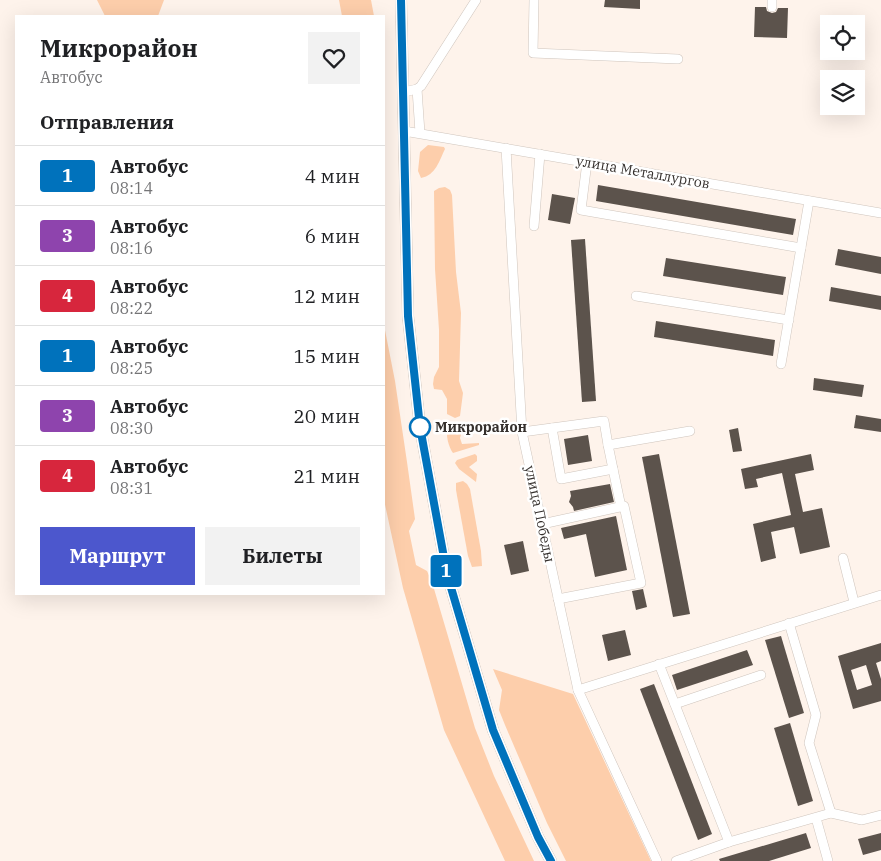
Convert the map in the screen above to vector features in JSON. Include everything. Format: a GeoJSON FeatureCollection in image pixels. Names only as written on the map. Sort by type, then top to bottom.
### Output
{"type":"FeatureCollection","features":[{"type":"Feature","properties":{"kind":"main road"},"geometry":{"type":"LineString","coordinates":[[401,0],[408,316],[420,427],[447,574],[493,730],[538,837],[551,861]]}},
{"type":"Feature","properties":{"kind":"street"},"geometry":{"type":"LineString","coordinates":[[404,92],[421,86],[476,0]]}},
{"type":"Feature","properties":{"kind":"street"},"geometry":{"type":"LineString","coordinates":[[534,0],[533,53],[678,60]]}},
{"type":"Feature","properties":{"kind":"street"},"geometry":{"type":"LineString","coordinates":[[417,89],[420,134]]}},
{"type":"Feature","properties":{"kind":"street","name":"улица Металлургов"},"geometry":{"type":"LineString","coordinates":[[404,131],[881,213]]}},
{"type":"Feature","properties":{"kind":"street","name":"улица Победы"},"geometry":{"type":"LineString","coordinates":[[506,148],[522,432],[578,690],[657,861]]}},
{"type":"Feature","properties":{"kind":"street"},"geometry":{"type":"LineString","coordinates":[[534,226],[540,154]]}},
{"type":"Feature","properties":{"kind":"street"},"geometry":{"type":"LineString","coordinates":[[587,162],[581,210],[801,248]]}},
{"type":"Feature","properties":{"kind":"street"},"geometry":{"type":"LineString","coordinates":[[782,364],[809,201]]}},
{"type":"Feature","properties":{"kind":"street"},"geometry":{"type":"LineString","coordinates":[[636,296],[789,320]]}},
{"type":"Feature","properties":{"kind":"street"},"geometry":{"type":"LineString","coordinates":[[522,432],[604,422],[621,507]]}},
{"type":"Feature","properties":{"kind":"street"},"geometry":{"type":"LineString","coordinates":[[552,428],[561,478],[613,468]]}},
{"type":"Feature","properties":{"kind":"street"},"geometry":{"type":"LineString","coordinates":[[608,445],[690,431]]}},
{"type":"Feature","properties":{"kind":"street"},"geometry":{"type":"LineString","coordinates":[[542,524],[624,506],[640,582],[558,599]]}},
{"type":"Feature","properties":{"kind":"street"},"geometry":{"type":"LineString","coordinates":[[843,558],[854,602]]}},
{"type":"Feature","properties":{"kind":"street"},"geometry":{"type":"LineString","coordinates":[[578,690],[881,595]]}},
{"type":"Feature","properties":{"kind":"street"},"geometry":{"type":"LineString","coordinates":[[788,623],[816,715],[809,743],[831,813]]}},
{"type":"Feature","properties":{"kind":"street"},"geometry":{"type":"LineString","coordinates":[[659,664],[729,842]]}},
{"type":"Feature","properties":{"kind":"street"},"geometry":{"type":"LineString","coordinates":[[675,704],[761,675]]}},
{"type":"Feature","properties":{"kind":"street"},"geometry":{"type":"LineString","coordinates":[[676,861],[729,842],[831,813],[862,820],[881,815]]}},
{"type":"Feature","properties":{"kind":"street"},"geometry":{"type":"LineString","coordinates":[[816,818],[828,861]]}},
{"type":"Feature","properties":{"kind":"shaded area"},"geometry":{"type":"Polygon","coordinates":[[[97,0],[164,0],[158,15],[104,15],[97,0]]]}},
{"type":"Feature","properties":{"kind":"shaded area"},"geometry":{"type":"Polygon","coordinates":[[[339,0],[371,0],[374,15],[342,15],[339,0]]]}},
{"type":"Feature","properties":{"kind":"shaded area"},"geometry":{"type":"Polygon","coordinates":[[[428,145],[444,147],[445,149],[434,171],[421,178],[418,171],[420,152],[428,145]]]}},
{"type":"Feature","properties":{"kind":"shaded area"},"geometry":{"type":"Polygon","coordinates":[[[445,187],[450,190],[452,195],[456,272],[461,313],[459,381],[463,393],[460,416],[455,418],[447,414],[447,399],[442,390],[434,389],[433,384],[439,367],[434,191],[445,187]]]}},
{"type":"Feature","properties":{"kind":"shaded area"},"geometry":{"type":"Polygon","coordinates":[[[385,330],[395,381],[415,519],[409,531],[416,565],[427,571],[432,582],[475,728],[494,776],[534,861],[505,861],[444,730],[403,588],[385,505],[385,330]]]}},
{"type":"Feature","properties":{"kind":"shaded area"},"geometry":{"type":"Polygon","coordinates":[[[453,426],[463,427],[460,438],[462,444],[479,443],[479,445],[453,453],[447,434],[448,428],[453,426]]]}},
{"type":"Feature","properties":{"kind":"shaded area"},"geometry":{"type":"Polygon","coordinates":[[[475,454],[477,461],[469,467],[477,474],[476,482],[459,469],[455,463],[457,460],[475,454]]]}},
{"type":"Feature","properties":{"kind":"shaded area"},"geometry":{"type":"Polygon","coordinates":[[[463,481],[470,489],[482,566],[472,567],[468,556],[456,490],[456,483],[463,481]]]}},
{"type":"Feature","properties":{"kind":"shaded area"},"geometry":{"type":"Polygon","coordinates":[[[493,669],[573,694],[651,861],[566,861],[547,823],[499,710],[502,690],[493,669]]]}},
{"type":"Feature","properties":{"kind":"building"},"geometry":{"type":"Polygon","coordinates":[[[605,0],[640,0],[640,9],[604,7],[605,0]]]}},
{"type":"Feature","properties":{"kind":"building"},"geometry":{"type":"Polygon","coordinates":[[[755,7],[766,7],[767,11],[772,13],[776,12],[778,8],[788,8],[787,38],[754,37],[755,7]]]}},
{"type":"Feature","properties":{"kind":"building"},"geometry":{"type":"Polygon","coordinates":[[[598,185],[796,219],[793,235],[596,201],[598,185]]]}},
{"type":"Feature","properties":{"kind":"building"},"geometry":{"type":"Polygon","coordinates":[[[552,194],[575,198],[570,224],[548,220],[552,194]]]}},
{"type":"Feature","properties":{"kind":"building"},"geometry":{"type":"Polygon","coordinates":[[[585,239],[596,401],[582,402],[571,240],[585,239]]]}},
{"type":"Feature","properties":{"kind":"building"},"geometry":{"type":"Polygon","coordinates":[[[838,249],[881,257],[881,274],[835,265],[838,249]]]}},
{"type":"Feature","properties":{"kind":"building"},"geometry":{"type":"Polygon","coordinates":[[[666,258],[786,277],[783,295],[663,276],[666,258]]]}},
{"type":"Feature","properties":{"kind":"building"},"geometry":{"type":"Polygon","coordinates":[[[831,287],[881,296],[881,310],[829,301],[831,287]]]}},
{"type":"Feature","properties":{"kind":"building"},"geometry":{"type":"Polygon","coordinates":[[[656,321],[775,340],[773,356],[654,337],[656,321]]]}},
{"type":"Feature","properties":{"kind":"building"},"geometry":{"type":"Polygon","coordinates":[[[814,378],[864,385],[862,397],[813,390],[814,378]]]}},
{"type":"Feature","properties":{"kind":"building"},"geometry":{"type":"Polygon","coordinates":[[[856,415],[881,419],[881,432],[854,428],[856,415]]]}},
{"type":"Feature","properties":{"kind":"building"},"geometry":{"type":"Polygon","coordinates":[[[738,428],[742,451],[733,452],[729,430],[738,428]]]}},
{"type":"Feature","properties":{"kind":"building"},"geometry":{"type":"Polygon","coordinates":[[[588,435],[592,461],[568,465],[564,439],[588,435]]]}},
{"type":"Feature","properties":{"kind":"building"},"geometry":{"type":"Polygon","coordinates":[[[659,454],[690,614],[673,617],[642,457],[659,454]]]}},
{"type":"Feature","properties":{"kind":"building"},"geometry":{"type":"Polygon","coordinates":[[[811,454],[814,470],[795,474],[803,512],[822,508],[830,547],[800,554],[794,527],[771,532],[776,558],[761,562],[753,524],[791,515],[782,473],[756,479],[758,487],[745,489],[741,469],[811,454]]]}},
{"type":"Feature","properties":{"kind":"building"},"geometry":{"type":"Polygon","coordinates":[[[610,484],[614,502],[574,511],[569,502],[570,491],[610,484]]]}},
{"type":"Feature","properties":{"kind":"building"},"geometry":{"type":"Polygon","coordinates":[[[616,516],[627,570],[595,577],[586,534],[564,539],[561,528],[616,516]]]}},
{"type":"Feature","properties":{"kind":"building"},"geometry":{"type":"Polygon","coordinates":[[[523,541],[529,571],[511,575],[504,545],[523,541]]]}},
{"type":"Feature","properties":{"kind":"building"},"geometry":{"type":"Polygon","coordinates":[[[643,589],[647,607],[636,610],[632,591],[643,589]]]}},
{"type":"Feature","properties":{"kind":"building"},"geometry":{"type":"Polygon","coordinates":[[[625,630],[631,655],[608,661],[602,635],[625,630]]]}},
{"type":"Feature","properties":{"kind":"building"},"geometry":{"type":"Polygon","coordinates":[[[781,636],[804,713],[789,718],[765,640],[781,636]]]}},
{"type":"Feature","properties":{"kind":"building"},"geometry":{"type":"Polygon","coordinates":[[[881,643],[881,661],[876,663],[881,679],[881,701],[853,709],[838,656],[881,643]],[[866,665],[851,670],[857,690],[872,685],[866,665]]]}},
{"type":"Feature","properties":{"kind":"building"},"geometry":{"type":"Polygon","coordinates":[[[747,650],[753,665],[677,690],[672,675],[747,650]]]}},
{"type":"Feature","properties":{"kind":"building"},"geometry":{"type":"Polygon","coordinates":[[[654,684],[712,834],[698,840],[640,689],[654,684]]]}},
{"type":"Feature","properties":{"kind":"building"},"geometry":{"type":"Polygon","coordinates":[[[790,723],[813,801],[798,806],[774,728],[790,723]]]}},
{"type":"Feature","properties":{"kind":"building"},"geometry":{"type":"Polygon","coordinates":[[[806,833],[811,848],[769,861],[720,861],[719,859],[806,833]]]}},
{"type":"Feature","properties":{"kind":"building"},"geometry":{"type":"Polygon","coordinates":[[[881,833],[881,850],[863,855],[858,839],[881,833]]]}},
{"type":"Feature","properties":{"kind":"bus line","name":"1"},"geometry":{"type":"LineString","coordinates":[[401,0],[408,316],[420,427],[447,574],[493,730],[538,837],[551,861]]}},
{"type":"Feature","properties":{"kind":"place","name":"Микрорайон"},"geometry":{"type":"Point","coordinates":[420,427]}}]}
